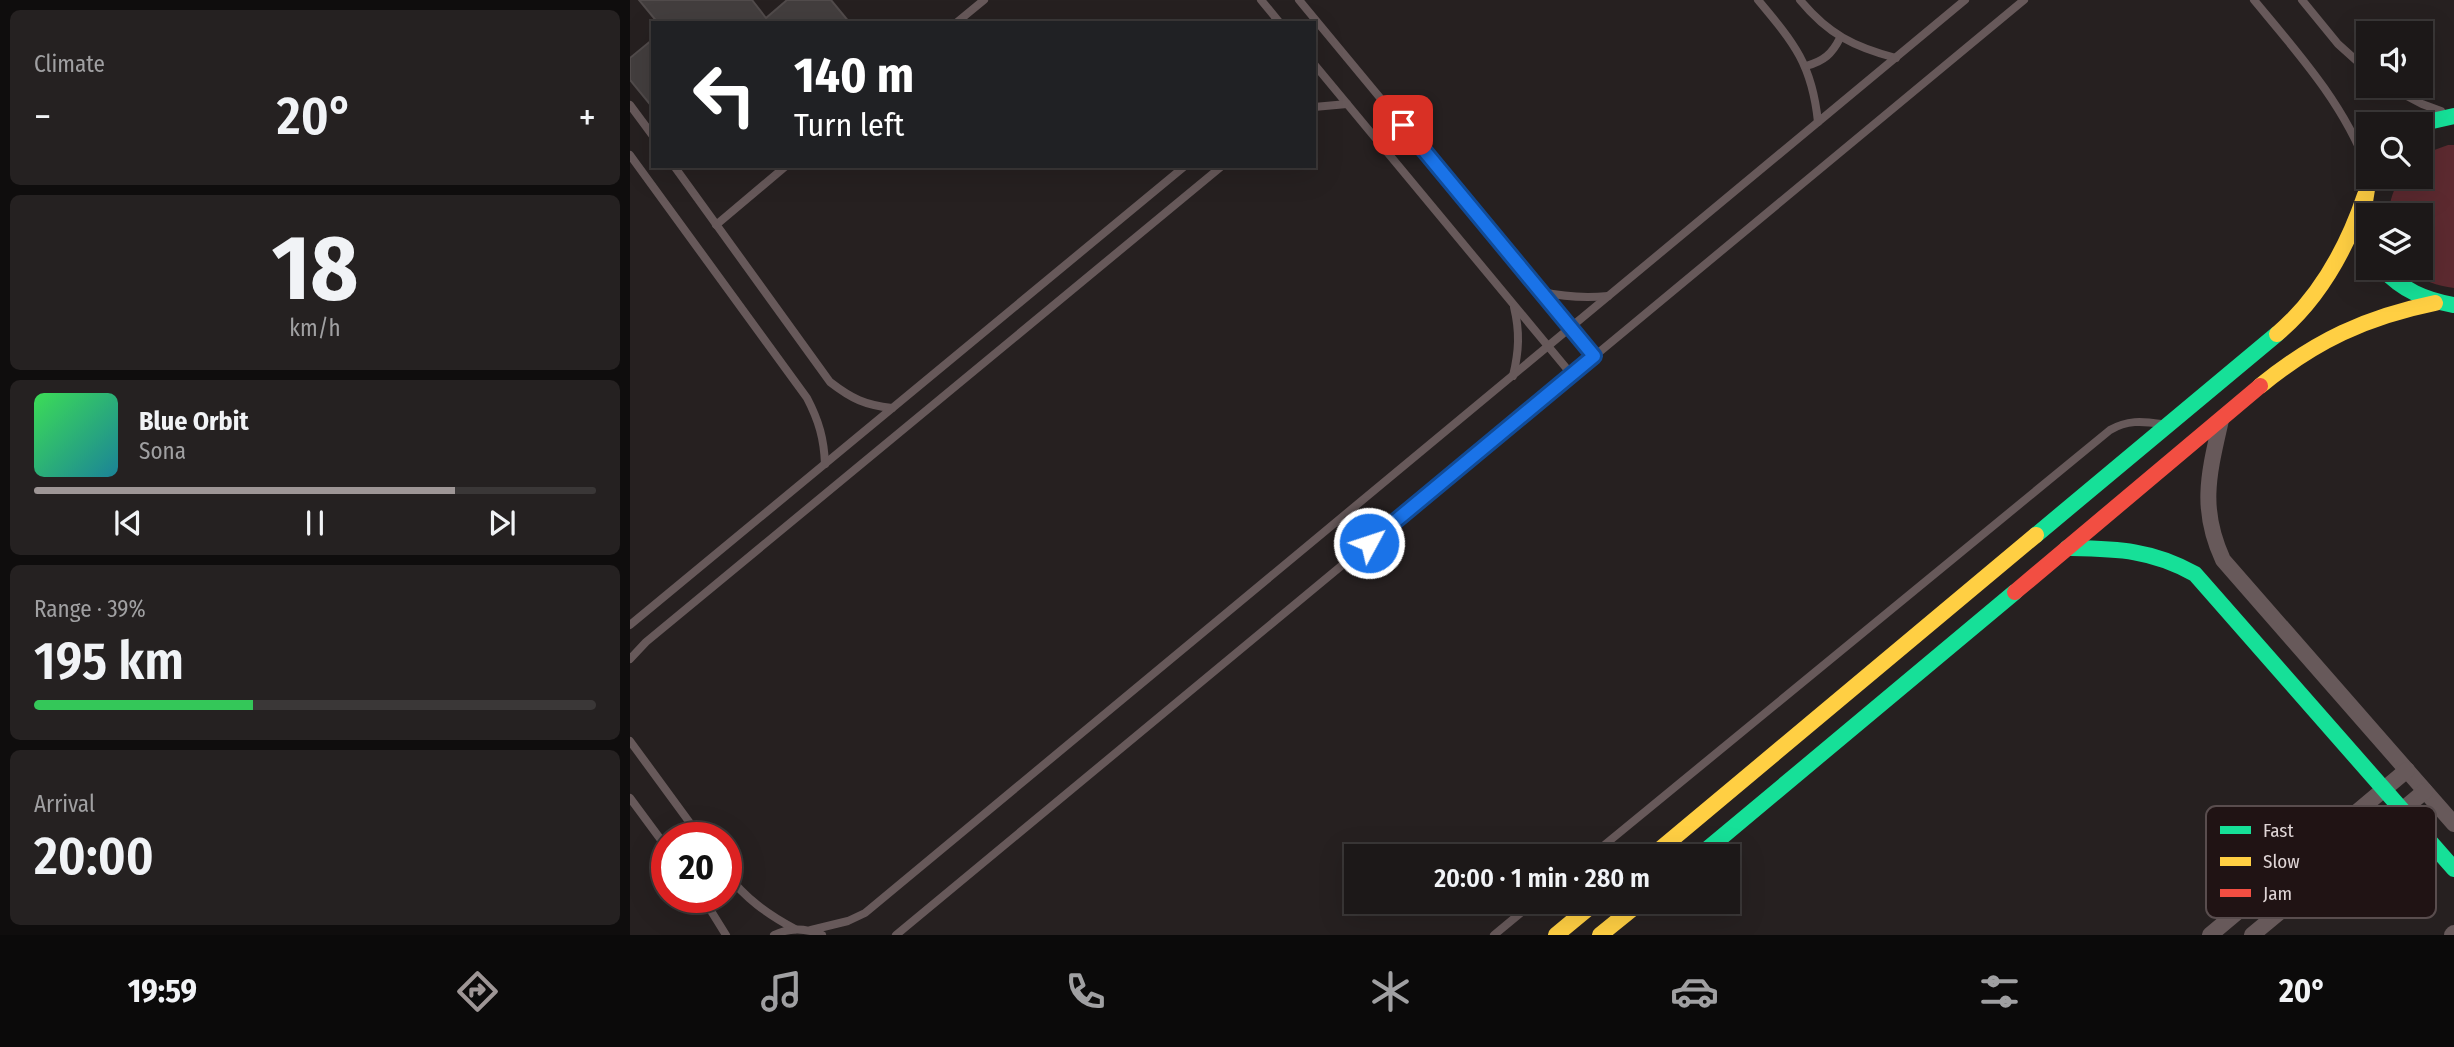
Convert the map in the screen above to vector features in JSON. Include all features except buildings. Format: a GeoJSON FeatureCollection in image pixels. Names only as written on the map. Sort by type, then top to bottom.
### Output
{"type":"FeatureCollection","features":[{"type":"Feature","properties":{"kind":"street"},"geometry":{"type":"LineString","coordinates":[[2433,120],[2454,116]]}},
{"type":"Feature","properties":{"kind":"street"},"geometry":{"type":"LineString","coordinates":[[1667,844],[2295,318],[2319,291],[2332,271],[2354,229],[2366,189]]}},
{"type":"Feature","properties":{"kind":"street"},"geometry":{"type":"LineString","coordinates":[[2364,203],[2365,195]]}},
{"type":"Feature","properties":{"kind":"street"},"geometry":{"type":"LineString","coordinates":[[2394,280],[2416,296],[2435,303],[2454,305]]}},
{"type":"Feature","properties":{"kind":"street"},"geometry":{"type":"LineString","coordinates":[[1713,844],[2286,365],[2320,342],[2356,324],[2395,310],[2435,303]]}},
{"type":"Feature","properties":{"kind":"street"},"geometry":{"type":"LineString","coordinates":[[2269,342],[2286,365]]}},
{"type":"Feature","properties":{"kind":"street"},"geometry":{"type":"LineString","coordinates":[[2221,420],[2207,481],[2207,501],[2209,522],[2223,560],[2454,824]]}},
{"type":"Feature","properties":{"kind":"street"},"geometry":{"type":"LineString","coordinates":[[2067,548],[2135,550],[2156,554],[2176,562],[2194,574],[2399,806]]}},
{"type":"Feature","properties":{"kind":"street"},"geometry":{"type":"LineString","coordinates":[[1834,706],[1853,727]]}},
{"type":"Feature","properties":{"kind":"street"},"geometry":{"type":"LineString","coordinates":[[2365,806],[2407,770]]}},
{"type":"Feature","properties":{"kind":"street"},"geometry":{"type":"LineString","coordinates":[[2407,806],[2425,791]]}},
{"type":"Feature","properties":{"kind":"street"},"geometry":{"type":"LineString","coordinates":[[2436,849],[2454,869]]}},
{"type":"Feature","properties":{"kind":"street"},"geometry":{"type":"LineString","coordinates":[[1556,935],[1581,914]]}},
{"type":"Feature","properties":{"kind":"street"},"geometry":{"type":"LineString","coordinates":[[1600,935],[1616,928],[1629,914]]}},
{"type":"Feature","properties":{"kind":"street"},"geometry":{"type":"LineString","coordinates":[[2210,935],[2230,918]]}},
{"type":"Feature","properties":{"kind":"street"},"geometry":{"type":"LineString","coordinates":[[2252,935],[2272,918]]}},
{"type":"Feature","properties":{"kind":"lane"},"geometry":{"type":"LineString","coordinates":[[959,21],[984,0]]}},
{"type":"Feature","properties":{"kind":"lane"},"geometry":{"type":"LineString","coordinates":[[1261,0],[1278,21]]}},
{"type":"Feature","properties":{"kind":"lane"},"geometry":{"type":"LineString","coordinates":[[1300,0],[1594,356]]}},
{"type":"Feature","properties":{"kind":"lane"},"geometry":{"type":"LineString","coordinates":[[1758,0],[1791,40],[1806,66],[1815,93],[1818,122]]}},
{"type":"Feature","properties":{"kind":"lane"},"geometry":{"type":"LineString","coordinates":[[1800,0],[1816,20],[1840,38],[1867,50],[1896,58]]}},
{"type":"Feature","properties":{"kind":"lane"},"geometry":{"type":"LineString","coordinates":[[774,935],[795,929],[830,927],[865,913],[1965,0]]}},
{"type":"Feature","properties":{"kind":"lane"},"geometry":{"type":"LineString","coordinates":[[896,935],[2024,0]]}},
{"type":"Feature","properties":{"kind":"lane"},"geometry":{"type":"LineString","coordinates":[[2254,0],[2311,69],[2346,119],[2356,142]]}},
{"type":"Feature","properties":{"kind":"lane"},"geometry":{"type":"LineString","coordinates":[[2301,0],[2338,44],[2356,60]]}},
{"type":"Feature","properties":{"kind":"lane"},"geometry":{"type":"LineString","coordinates":[[1806,66],[1821,61],[1833,51],[1840,38]]}},
{"type":"Feature","properties":{"kind":"lane"},"geometry":{"type":"LineString","coordinates":[[1316,66],[1572,375]]}},
{"type":"Feature","properties":{"kind":"lane"},"geometry":{"type":"LineString","coordinates":[[2411,98],[2454,116]]}},
{"type":"Feature","properties":{"kind":"lane"},"geometry":{"type":"LineString","coordinates":[[1316,107],[1347,104]]}},
{"type":"Feature","properties":{"kind":"lane"},"geometry":{"type":"LineString","coordinates":[[630,105],[651,133]]}},
{"type":"Feature","properties":{"kind":"lane"},"geometry":{"type":"LineString","coordinates":[[630,155],[807,398],[818,419],[824,441],[825,464]]}},
{"type":"Feature","properties":{"kind":"lane"},"geometry":{"type":"LineString","coordinates":[[675,168],[830,382],[848,397],[869,406],[892,408]]}},
{"type":"Feature","properties":{"kind":"lane"},"geometry":{"type":"LineString","coordinates":[[716,225],[784,168]]}},
{"type":"Feature","properties":{"kind":"lane"},"geometry":{"type":"LineString","coordinates":[[630,625],[1183,168]]}},
{"type":"Feature","properties":{"kind":"lane"},"geometry":{"type":"LineString","coordinates":[[630,659],[656,633],[1220,168]]}},
{"type":"Feature","properties":{"kind":"lane"},"geometry":{"type":"LineString","coordinates":[[1542,292],[1575,298],[1608,296]]}},
{"type":"Feature","properties":{"kind":"lane"},"geometry":{"type":"LineString","coordinates":[[1513,304],[1519,328],[1519,352],[1513,376]]}},
{"type":"Feature","properties":{"kind":"lane"},"geometry":{"type":"LineString","coordinates":[[1606,844],[2110,430],[2137,421],[2169,425]]}},
{"type":"Feature","properties":{"kind":"lane"},"geometry":{"type":"LineString","coordinates":[[630,741],[689,822]]}},
{"type":"Feature","properties":{"kind":"lane"},"geometry":{"type":"LineString","coordinates":[[630,798],[651,826]]}},
{"type":"Feature","properties":{"kind":"lane"},"geometry":{"type":"LineString","coordinates":[[742,892],[771,917],[795,929]]}},
{"type":"Feature","properties":{"kind":"lane"},"geometry":{"type":"LineString","coordinates":[[712,913],[726,935]]}},
{"type":"Feature","properties":{"kind":"lane"},"geometry":{"type":"LineString","coordinates":[[1494,935],[1519,914]]}},
{"type":"Feature","properties":{"kind":"lane"},"geometry":{"type":"LineString","coordinates":[[811,930],[822,935]]}},
{"type":"Feature","properties":{"kind":"shaded area"},"geometry":{"type":"Polygon","coordinates":[[[2454,145],[2454,288],[2427,280],[2433,280],[2433,203],[2390,203],[2395,189],[2433,189],[2433,150],[2454,145]]]}},
{"type":"Feature","properties":{"kind":"traffic: fast"},"geometry":{"type":"LineString","coordinates":[[2433,121],[2454,116]]}},
{"type":"Feature","properties":{"kind":"traffic: fast"},"geometry":{"type":"LineString","coordinates":[[2396,280],[2415,293],[2454,305]]}},
{"type":"Feature","properties":{"kind":"traffic: fast"},"geometry":{"type":"LineString","coordinates":[[2036,535],[2277,334]]}},
{"type":"Feature","properties":{"kind":"traffic: fast"},"geometry":{"type":"LineString","coordinates":[[2067,548],[2117,550],[2148,555],[2195,574],[2399,806]]}},
{"type":"Feature","properties":{"kind":"traffic: fast"},"geometry":{"type":"LineString","coordinates":[[1713,844],[2015,592]]}},
{"type":"Feature","properties":{"kind":"traffic: fast"},"geometry":{"type":"LineString","coordinates":[[2436,848],[2454,869]]}},
{"type":"Feature","properties":{"kind":"traffic: slow"},"geometry":{"type":"LineString","coordinates":[[2365,203],[2367,189]]}},
{"type":"Feature","properties":{"kind":"traffic: slow"},"geometry":{"type":"LineString","coordinates":[[2277,334],[2307,304],[2331,270],[2350,234],[2365,195]]}},
{"type":"Feature","properties":{"kind":"traffic: slow"},"geometry":{"type":"LineString","coordinates":[[2260,386],[2301,356],[2342,333],[2386,316],[2435,303]]}},
{"type":"Feature","properties":{"kind":"traffic: slow"},"geometry":{"type":"LineString","coordinates":[[1666,844],[2036,535]]}},
{"type":"Feature","properties":{"kind":"traffic: slow"},"geometry":{"type":"LineString","coordinates":[[1556,935],[1581,914]]}},
{"type":"Feature","properties":{"kind":"traffic: slow"},"geometry":{"type":"LineString","coordinates":[[1600,935],[1626,914]]}},
{"type":"Feature","properties":{"kind":"traffic: jam"},"geometry":{"type":"LineString","coordinates":[[2015,592],[2260,386]]}},
{"type":"Feature","properties":{"kind":"route"},"geometry":{"type":"LineString","coordinates":[[1369,543],[1594,356],[1403,125]]}}]}
